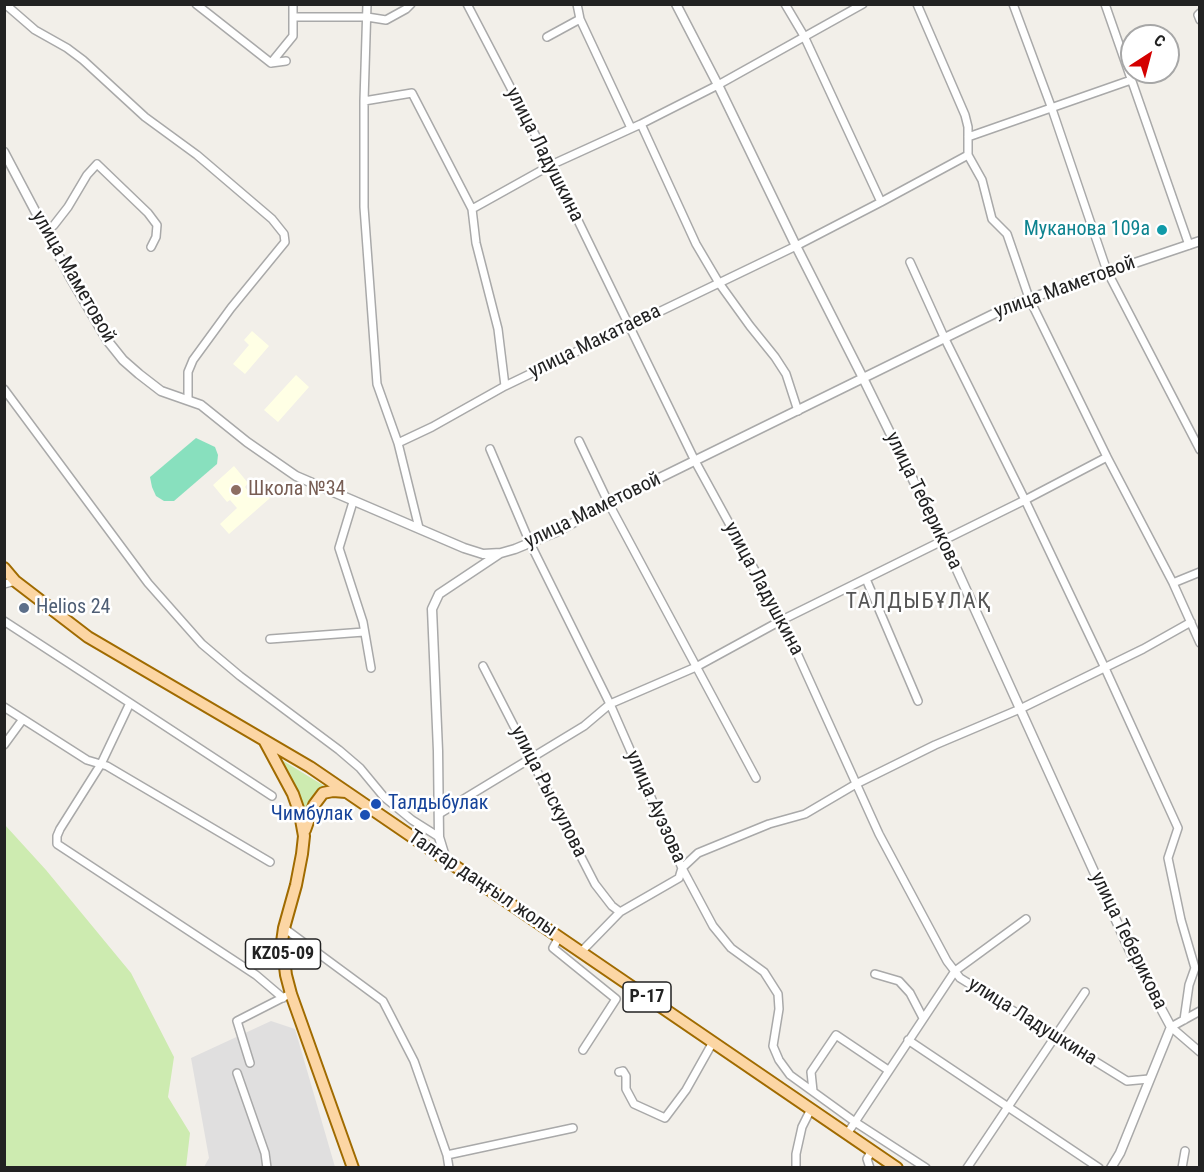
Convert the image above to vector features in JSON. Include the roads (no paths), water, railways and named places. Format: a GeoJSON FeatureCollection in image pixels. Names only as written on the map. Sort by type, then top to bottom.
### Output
{"type":"FeatureCollection","features":[{"type":"Feature","properties":{"kind":"main road","name":"Талғар даңғыл жолы"},"geometry":{"type":"LineString","coordinates":[[4,568],[10,583],[88,637],[310,767],[897,1167]]}},
{"type":"Feature","properties":{"kind":"main road","name":"KZ05-09"},"geometry":{"type":"LineString","coordinates":[[264,740],[293,794],[304,836],[296,885],[284,928],[283,959],[287,996],[353,1167]]}},
{"type":"Feature","properties":{"kind":"main road"},"geometry":{"type":"LineString","coordinates":[[304,836],[314,805],[323,793],[346,792]]}},
{"type":"Feature","properties":{"kind":"street"},"geometry":{"type":"LineString","coordinates":[[5,4],[35,30],[67,48],[82,60],[145,117],[214,169],[272,219],[284,234],[285,242],[231,308],[193,360],[188,372],[188,399]]}},
{"type":"Feature","properties":{"kind":"street"},"geometry":{"type":"LineString","coordinates":[[15,12],[21,4]]}},
{"type":"Feature","properties":{"kind":"street"},"geometry":{"type":"LineString","coordinates":[[196,4],[271,63],[286,62]]}},
{"type":"Feature","properties":{"kind":"street"},"geometry":{"type":"LineString","coordinates":[[271,63],[293,36],[293,4]]}},
{"type":"Feature","properties":{"kind":"street"},"geometry":{"type":"LineString","coordinates":[[367,4],[364,207],[377,384],[398,443],[419,528]]}},
{"type":"Feature","properties":{"kind":"street"},"geometry":{"type":"LineString","coordinates":[[293,17],[367,17],[386,20],[411,4]]}},
{"type":"Feature","properties":{"kind":"street","name":"улица Ладушкина"},"geometry":{"type":"LineString","coordinates":[[467,4],[551,165],[694,461],[782,620],[879,834],[947,961],[960,978],[1127,1081],[1149,1079]]}},
{"type":"Feature","properties":{"kind":"street"},"geometry":{"type":"LineString","coordinates":[[577,4],[580,19],[631,128]]}},
{"type":"Feature","properties":{"kind":"street","name":"улица Теберикова"},"geometry":{"type":"LineString","coordinates":[[676,4],[944,541],[1130,951],[1171,1027],[1120,1153],[1111,1167]]}},
{"type":"Feature","properties":{"kind":"street"},"geometry":{"type":"LineString","coordinates":[[785,4],[804,36],[880,202]]}},
{"type":"Feature","properties":{"kind":"street"},"geometry":{"type":"LineString","coordinates":[[472,209],[551,165],[641,124],[718,85],[863,4]]}},
{"type":"Feature","properties":{"kind":"street"},"geometry":{"type":"LineString","coordinates":[[917,4],[965,115],[968,155],[982,180],[993,219],[1008,234],[1029,298],[1107,457],[1173,583],[1200,643]]}},
{"type":"Feature","properties":{"kind":"street"},"geometry":{"type":"LineString","coordinates":[[1013,4],[1052,109],[1107,271],[1200,450]]}},
{"type":"Feature","properties":{"kind":"street"},"geometry":{"type":"LineString","coordinates":[[1105,4],[1120,48]]}},
{"type":"Feature","properties":{"kind":"street"},"geometry":{"type":"LineString","coordinates":[[1200,14],[1197,15],[1200,20]]}},
{"type":"Feature","properties":{"kind":"street"},"geometry":{"type":"LineString","coordinates":[[547,37],[580,19]]}},
{"type":"Feature","properties":{"kind":"street"},"geometry":{"type":"LineString","coordinates":[[968,137],[1120,84]]}},
{"type":"Feature","properties":{"kind":"street"},"geometry":{"type":"LineString","coordinates":[[1132,84],[1189,244]]}},
{"type":"Feature","properties":{"kind":"street"},"geometry":{"type":"LineString","coordinates":[[364,101],[412,93],[472,209],[478,252],[498,329],[505,386]]}},
{"type":"Feature","properties":{"kind":"street"},"geometry":{"type":"LineString","coordinates":[[641,124],[696,244],[719,283],[776,357],[786,374],[798,411]]}},
{"type":"Feature","properties":{"kind":"street","name":"улица Маметовой"},"geometry":{"type":"LineString","coordinates":[[4,152],[70,277],[102,331],[123,360],[161,392],[201,405],[247,442],[296,476],[353,502],[483,554],[501,553],[556,532],[944,337],[1029,298],[1200,241]]}},
{"type":"Feature","properties":{"kind":"street","name":"улица Макатаева"},"geometry":{"type":"LineString","coordinates":[[398,443],[432,427],[505,386],[795,246],[968,155]]}},
{"type":"Feature","properties":{"kind":"street"},"geometry":{"type":"LineString","coordinates":[[46,232],[68,207],[87,175],[97,164],[148,213],[157,225],[156,237],[151,247]]}},
{"type":"Feature","properties":{"kind":"street"},"geometry":{"type":"LineString","coordinates":[[910,262],[944,337],[1104,666],[1178,828],[1168,858],[1181,920],[1195,968],[1189,985],[1184,1020]]}},
{"type":"Feature","properties":{"kind":"street"},"geometry":{"type":"LineString","coordinates":[[4,389],[148,583],[202,645],[339,750],[360,768],[384,797],[412,820],[439,837]]}},
{"type":"Feature","properties":{"kind":"street"},"geometry":{"type":"LineString","coordinates":[[579,441],[609,504],[756,778]]}},
{"type":"Feature","properties":{"kind":"street","name":"улица Ауэзова"},"geometry":{"type":"LineString","coordinates":[[490,449],[530,543],[610,704],[682,868],[713,926],[731,948],[764,972],[772,982],[777,994],[779,1009],[772,1046],[779,1060],[790,1075],[855,1122],[926,1167]]}},
{"type":"Feature","properties":{"kind":"street"},"geometry":{"type":"LineString","coordinates":[[439,814],[584,726],[610,704],[696,668],[782,620],[944,541],[1107,457]]}},
{"type":"Feature","properties":{"kind":"street"},"geometry":{"type":"LineString","coordinates":[[353,502],[339,548],[364,632],[371,668]]}},
{"type":"Feature","properties":{"kind":"street"},"geometry":{"type":"LineString","coordinates":[[447,860],[439,837],[432,609],[439,594],[501,553]]}},
{"type":"Feature","properties":{"kind":"street"},"geometry":{"type":"LineString","coordinates":[[1173,583],[1200,572]]}},
{"type":"Feature","properties":{"kind":"street"},"geometry":{"type":"LineString","coordinates":[[866,579],[918,701]]}},
{"type":"Feature","properties":{"kind":"street"},"geometry":{"type":"LineString","coordinates":[[4,621],[272,796]]}},
{"type":"Feature","properties":{"kind":"street"},"geometry":{"type":"LineString","coordinates":[[581,952],[621,912],[679,878],[682,868],[698,853],[768,824],[804,814],[856,784],[935,745],[1020,709],[1104,666],[1143,649],[1191,622]]}},
{"type":"Feature","properties":{"kind":"street"},"geometry":{"type":"LineString","coordinates":[[270,639],[364,632]]}},
{"type":"Feature","properties":{"kind":"street","name":"улица Рыскулова"},"geometry":{"type":"LineString","coordinates":[[483,666],[595,884],[612,906],[621,912]]}},
{"type":"Feature","properties":{"kind":"street"},"geometry":{"type":"LineString","coordinates":[[130,703],[100,764],[60,829],[57,844],[287,996],[237,1021],[250,1063]]}},
{"type":"Feature","properties":{"kind":"street"},"geometry":{"type":"LineString","coordinates":[[4,707],[87,760],[100,764],[270,862]]}},
{"type":"Feature","properties":{"kind":"street"},"geometry":{"type":"LineString","coordinates":[[4,744],[23,719]]}},
{"type":"Feature","properties":{"kind":"street"},"geometry":{"type":"LineString","coordinates":[[847,1134],[954,971],[1026,919]]}},
{"type":"Feature","properties":{"kind":"street"},"geometry":{"type":"LineString","coordinates":[[284,928],[383,1001],[414,1061],[447,1155],[449,1167]]}},
{"type":"Feature","properties":{"kind":"street"},"geometry":{"type":"LineString","coordinates":[[559,937],[553,948],[616,999],[583,1050]]}},
{"type":"Feature","properties":{"kind":"street"},"geometry":{"type":"LineString","coordinates":[[875,974],[899,981],[910,993],[923,1018]]}},
{"type":"Feature","properties":{"kind":"street"},"geometry":{"type":"LineString","coordinates":[[967,1167],[1084,992]]}},
{"type":"Feature","properties":{"kind":"street"},"geometry":{"type":"LineString","coordinates":[[1200,1011],[1171,1027],[1200,1052]]}},
{"type":"Feature","properties":{"kind":"street"},"geometry":{"type":"LineString","coordinates":[[813,1091],[811,1072],[836,1035],[888,1070]]}},
{"type":"Feature","properties":{"kind":"street"},"geometry":{"type":"LineString","coordinates":[[908,1040],[1099,1167]]}},
{"type":"Feature","properties":{"kind":"street"},"geometry":{"type":"LineString","coordinates":[[619,1072],[623,1071],[626,1076],[626,1089],[634,1104],[665,1118],[686,1090],[713,1042]]}},
{"type":"Feature","properties":{"kind":"street"},"geometry":{"type":"LineString","coordinates":[[237,1073],[266,1153],[265,1166]]}},
{"type":"Feature","properties":{"kind":"street"},"geometry":{"type":"LineString","coordinates":[[796,1167],[796,1154],[802,1127],[811,1109]]}},
{"type":"Feature","properties":{"kind":"street"},"geometry":{"type":"LineString","coordinates":[[447,1155],[573,1128]]}},
{"type":"Feature","properties":{"kind":"street"},"geometry":{"type":"LineString","coordinates":[[886,1160],[896,1147]]}},
{"type":"Feature","properties":{"kind":"street"},"geometry":{"type":"LineString","coordinates":[[870,1167],[867,1159],[872,1150]]}},
{"type":"Feature","properties":{"kind":"street"},"geometry":{"type":"LineString","coordinates":[[1182,1167],[1185,1151]]}},
{"type":"Feature","properties":{"kind":"place","name":"Муканова 109а"},"geometry":{"type":"Point","coordinates":[1162,230]}},
{"type":"Feature","properties":{"kind":"place","name":"Школа №34"},"geometry":{"type":"Point","coordinates":[236,490]}},
{"type":"Feature","properties":{"kind":"place","name":"Helios 24"},"geometry":{"type":"Point","coordinates":[24,608]}},
{"type":"Feature","properties":{"kind":"place","name":"Талдыбулак"},"geometry":{"type":"Point","coordinates":[376,804]}},
{"type":"Feature","properties":{"kind":"place","name":"Чимбулак"},"geometry":{"type":"Point","coordinates":[365,815]}},
{"type":"Feature","properties":{"kind":"district","name":"ТАЛДЫБҰЛАҚ"},"geometry":{"type":"Point","coordinates":[919,602]}}]}
